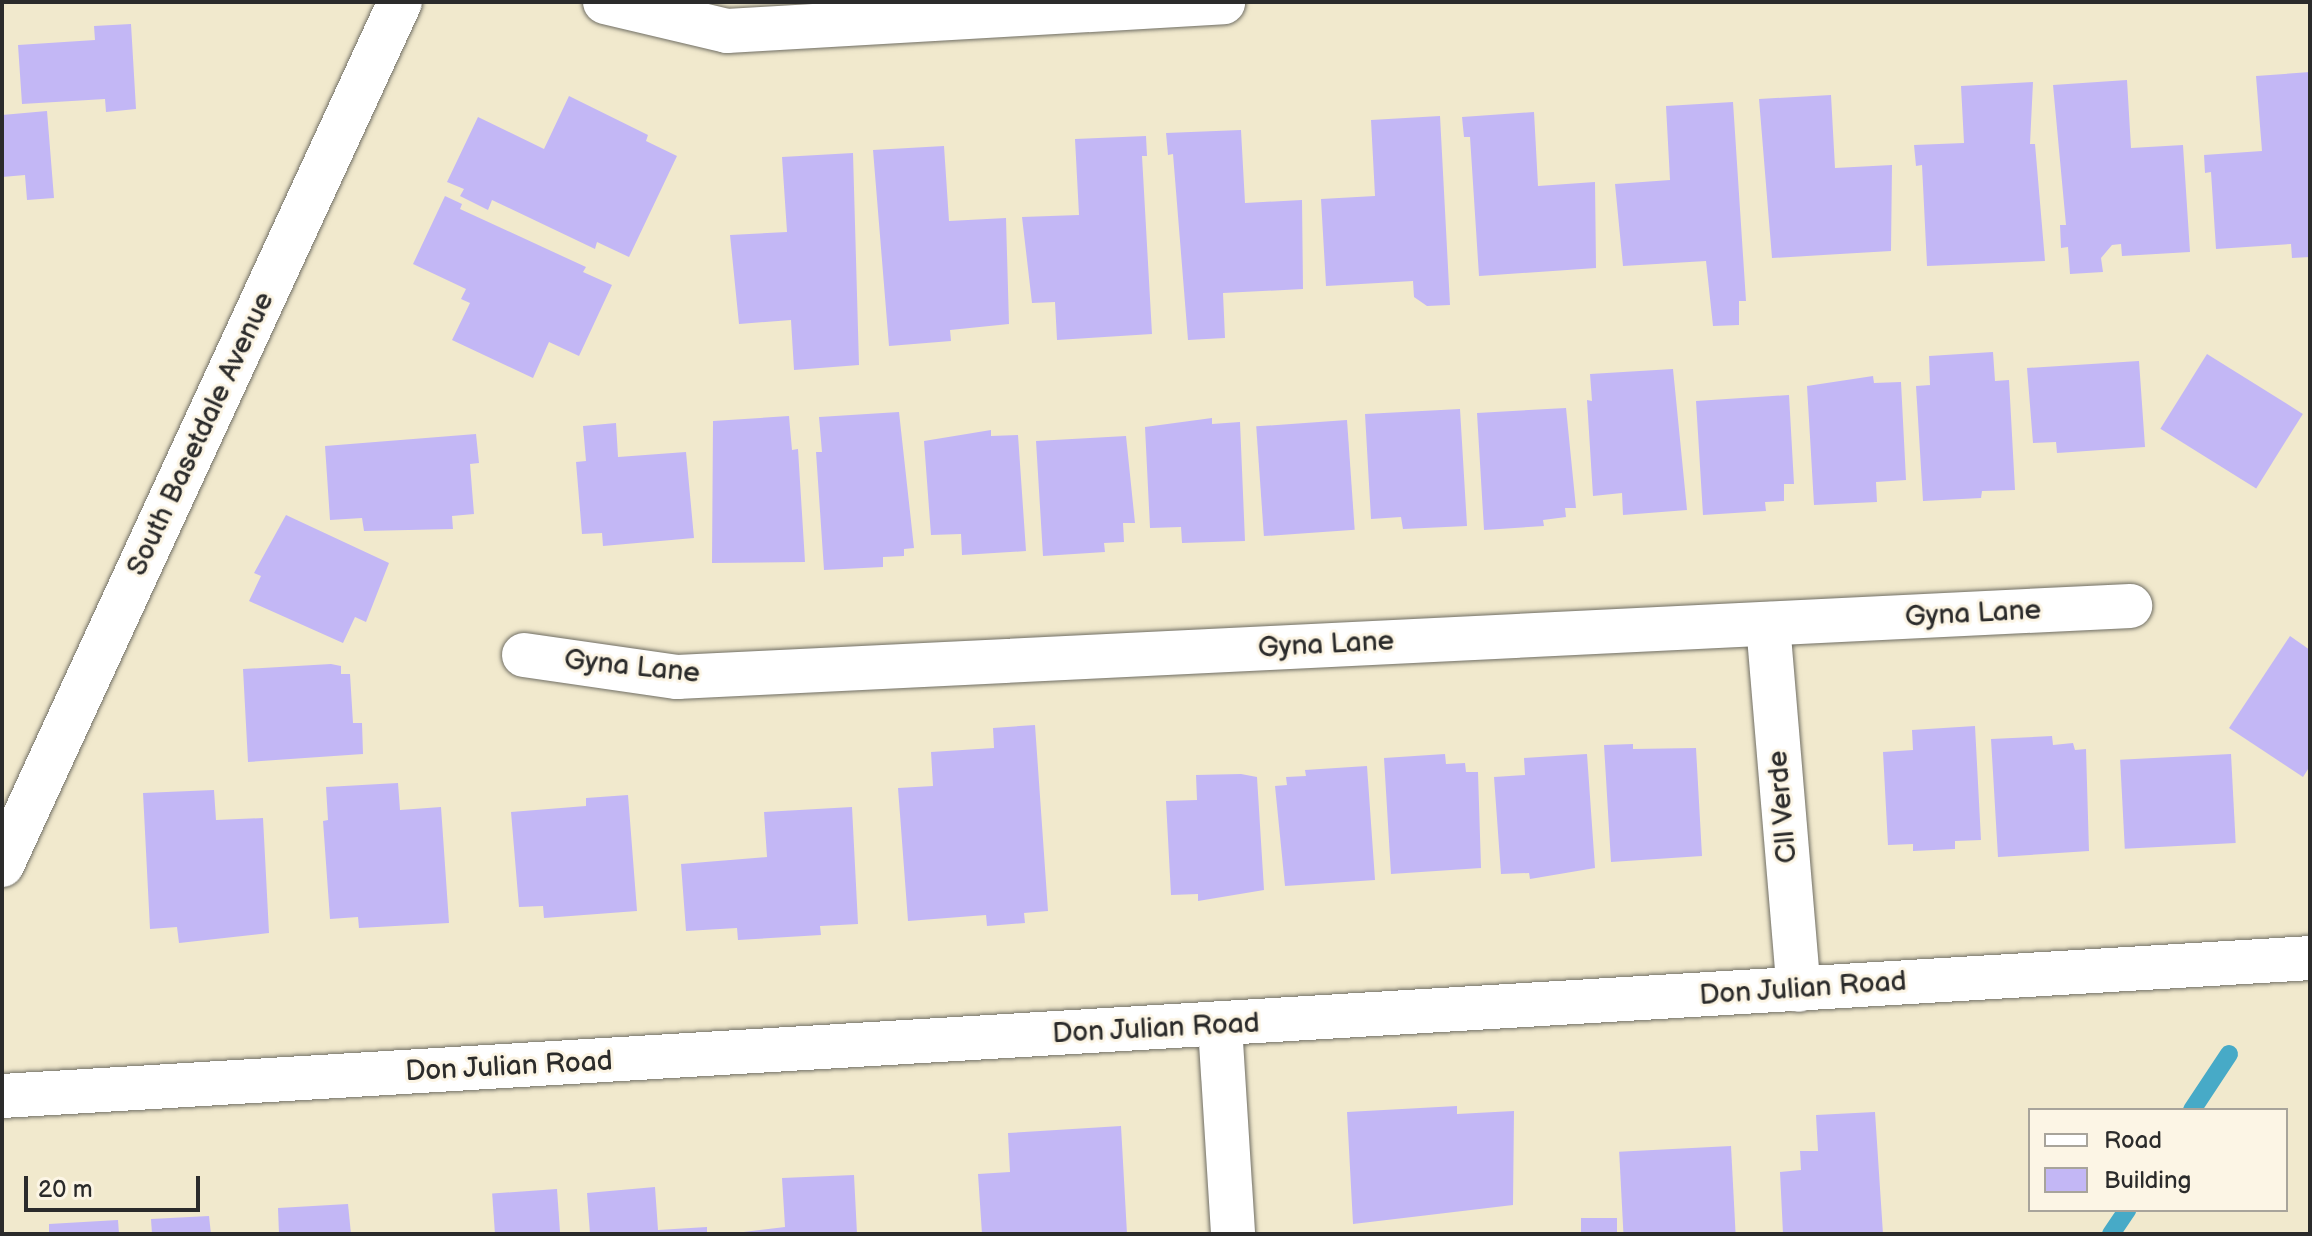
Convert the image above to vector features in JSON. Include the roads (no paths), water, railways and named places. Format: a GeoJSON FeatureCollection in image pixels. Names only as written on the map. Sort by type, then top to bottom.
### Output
{"type":"FeatureCollection","features":[{"type":"Feature","properties":{"kind":"street","name":"South Basetdale Avenue"},"geometry":{"type":"LineString","coordinates":[[2,865],[400,2]]}},
{"type":"Feature","properties":{"kind":"street"},"geometry":{"type":"LineString","coordinates":[[605,2],[727,31],[1223,2]]}},
{"type":"Feature","properties":{"kind":"street","name":"Gyna Lane"},"geometry":{"type":"LineString","coordinates":[[524,655],[677,677],[2130,606]]}},
{"type":"Feature","properties":{"kind":"street","name":"Cll Verde"},"geometry":{"type":"LineString","coordinates":[[1768,624],[1799,990]]}},
{"type":"Feature","properties":{"kind":"street","name":"Don Julian Road"},"geometry":{"type":"LineString","coordinates":[[2,1096],[1220,1026],[2310,958]]}},
{"type":"Feature","properties":{"kind":"street"},"geometry":{"type":"LineString","coordinates":[[1220,1026],[1233,1234]]}},
{"type":"Feature","properties":{"kind":"waterway"},"geometry":{"type":"LineString","coordinates":[[2193,1108],[2229,1054]]}},
{"type":"Feature","properties":{"kind":"waterway"},"geometry":{"type":"LineString","coordinates":[[2111,1234],[2126,1212]]}}]}
